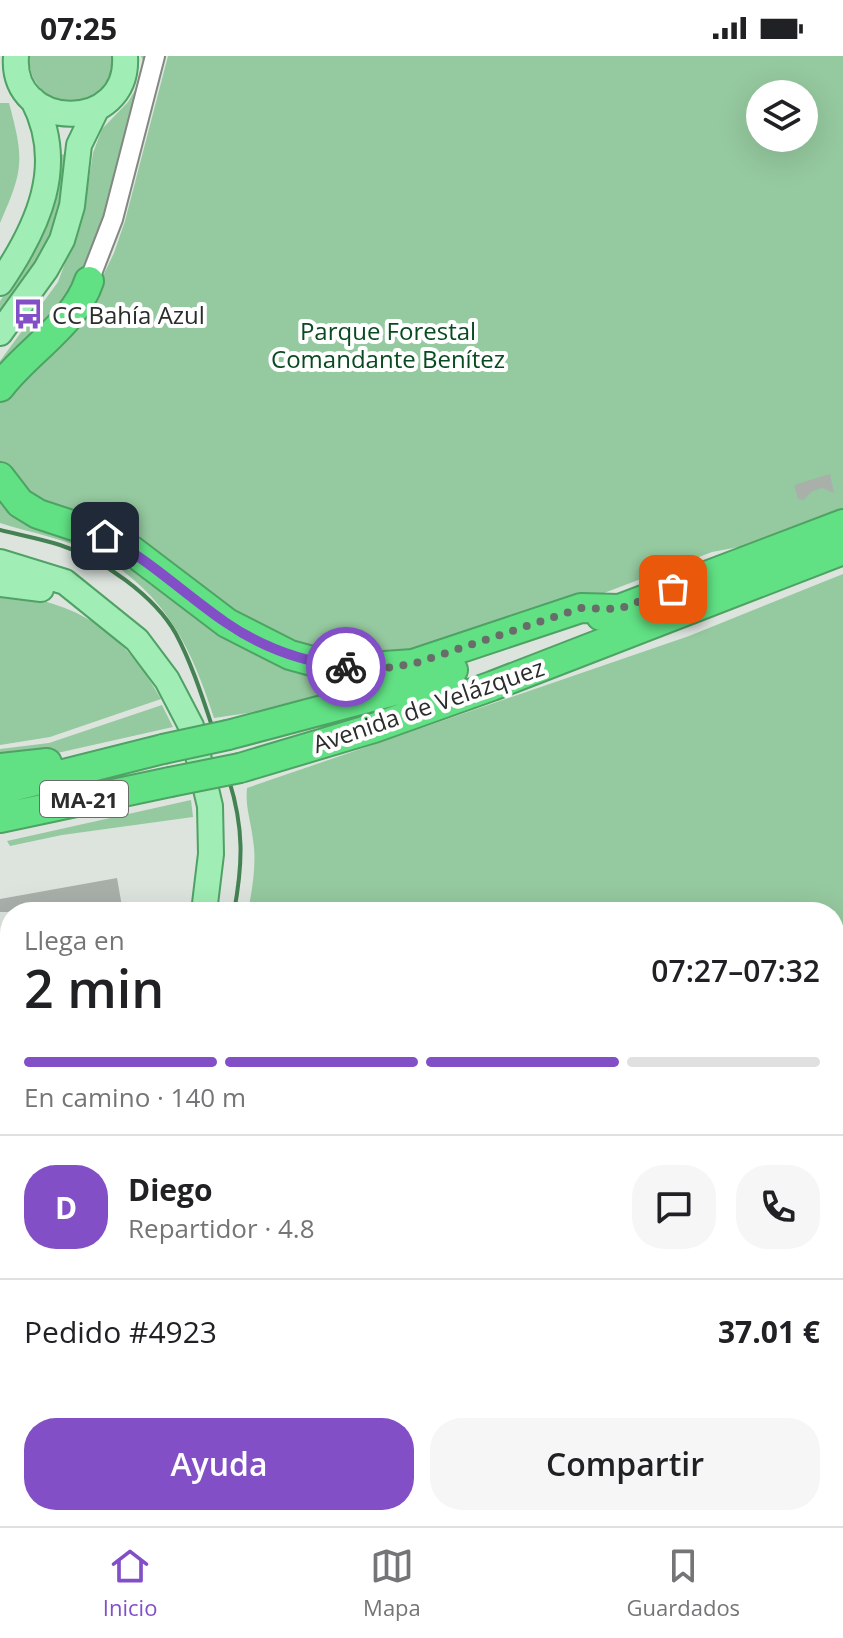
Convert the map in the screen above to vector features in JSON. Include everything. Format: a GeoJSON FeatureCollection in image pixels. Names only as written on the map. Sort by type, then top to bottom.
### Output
{"type":"FeatureCollection","features":[{"type":"Feature","properties":{"kind":"highway"},"geometry":{"type":"LineString","coordinates":[[0,387],[13,369],[57,329],[87,289],[89,281]]}},
{"type":"Feature","properties":{"kind":"highway"},"geometry":{"type":"LineString","coordinates":[[0,477],[20,503],[38,514],[105,536],[131,550],[227,623],[290,655],[323,664],[356,668],[413,664],[581,608],[619,609]]}},
{"type":"Feature","properties":{"kind":"highway","name":"Avenida de Velázquez"},"geometry":{"type":"LineString","coordinates":[[0,790],[398,690],[843,524]]}},
{"type":"Feature","properties":{"kind":"highway","name":"Avenida de Velázquez"},"geometry":{"type":"LineString","coordinates":[[0,818],[240,768],[374,728],[843,550]]}},
{"type":"Feature","properties":{"kind":"highway"},"geometry":{"type":"LineString","coordinates":[[658,621],[703,619],[843,565]]}},
{"type":"Feature","properties":{"kind":"highway"},"geometry":{"type":"LineString","coordinates":[[0,768],[22,768],[65,759],[111,761]]}},
{"type":"Feature","properties":{"kind":"highway"},"geometry":{"type":"LineString","coordinates":[[0,835],[90,811],[164,783]]}},
{"type":"Feature","properties":{"kind":"main road"},"geometry":{"type":"LineString","coordinates":[[0,63],[9,56]]}},
{"type":"Feature","properties":{"kind":"main road"},"geometry":{"type":"LineString","coordinates":[[0,283],[32,231],[43,203],[49,144],[44,121],[18,77],[16,56]]}},
{"type":"Feature","properties":{"kind":"main road"},"geometry":{"type":"LineString","coordinates":[[0,333],[46,269],[62,240],[72,206],[79,145],[97,108],[118,88],[124,74],[125,56]]}},
{"type":"Feature","properties":{"kind":"main road"},"geometry":{"type":"LineString","coordinates":[[0,88],[29,95],[44,108],[71,115],[97,108]]}},
{"type":"Feature","properties":{"kind":"main road"},"geometry":{"type":"LineString","coordinates":[[0,562],[65,582],[145,650],[167,680],[191,726],[210,806],[211,854],[205,902]]}},
{"type":"Feature","properties":{"kind":"main road"},"geometry":{"type":"LineString","coordinates":[[0,584],[49,590],[105,613]]}},
{"type":"Feature","properties":{"kind":"street"},"geometry":{"type":"LineString","coordinates":[[89,281],[113,219],[155,56]]}},
{"type":"Feature","properties":{"kind":"green space"},"geometry":{"type":"Polygon","coordinates":[[[29,56],[113,56],[113,74],[104,90],[92,99],[78,103],[64,102],[39,87],[31,73],[29,56]]]}},
{"type":"Feature","properties":{"kind":"green space"},"geometry":{"type":"Polygon","coordinates":[[[141,56],[147,56],[103,230],[81,282],[0,378],[0,361],[58,282],[84,212],[93,153],[102,129],[128,102],[137,87],[143,61],[141,56]]]}},
{"type":"Feature","properties":{"kind":"green space","name":"Parque Forestal Comandante Benítez"},"geometry":{"type":"Polygon","coordinates":[[[168,56],[843,56],[843,513],[766,542],[712,552],[546,615],[442,650],[361,662],[277,643],[42,510],[0,466],[0,401],[8,385],[99,284],[114,253],[168,56]]]}},
{"type":"Feature","properties":{"kind":"green space"},"geometry":{"type":"Polygon","coordinates":[[[0,103],[9,103],[19,164],[14,189],[0,223],[0,103]]]}},
{"type":"Feature","properties":{"kind":"green space"},"geometry":{"type":"Polygon","coordinates":[[[59,154],[68,155],[66,185],[49,245],[0,320],[0,301],[37,245],[52,210],[59,154]]]}},
{"type":"Feature","properties":{"kind":"green space"},"geometry":{"type":"Polygon","coordinates":[[[0,487],[111,546],[238,637],[401,674],[248,713],[214,718],[186,646],[174,625],[143,588],[123,571],[88,550],[0,523],[0,487]]]}},
{"type":"Feature","properties":{"kind":"green space"},"geometry":{"type":"Polygon","coordinates":[[[843,574],[843,902],[249,902],[254,849],[247,788],[689,636],[843,574]]]}},
{"type":"Feature","properties":{"kind":"green space"},"geometry":{"type":"Polygon","coordinates":[[[0,594],[53,604],[96,624],[131,655],[161,699],[50,737],[0,745],[0,594]]]}},
{"type":"Feature","properties":{"kind":"green space"},"geometry":{"type":"Polygon","coordinates":[[[162,705],[173,727],[35,758],[0,761],[0,749],[49,743],[162,705]]]}},
{"type":"Feature","properties":{"kind":"green space"},"geometry":{"type":"Polygon","coordinates":[[[191,800],[193,817],[62,835],[10,846],[7,841],[191,800]]]}},
{"type":"Feature","properties":{"kind":"building"},"geometry":{"type":"Polygon","coordinates":[[[830,474],[834,493],[822,488],[811,492],[804,500],[798,499],[794,485],[830,474]]]}},
{"type":"Feature","properties":{"kind":"building"},"geometry":{"type":"Polygon","coordinates":[[[117,878],[121,902],[0,902],[0,899],[117,878]]]}},
{"type":"Feature","properties":{"kind":"waterway"},"geometry":{"type":"LineString","coordinates":[[0,530],[76,551],[109,569],[141,593],[176,634],[212,726]]}},
{"type":"Feature","properties":{"kind":"waterway"},"geometry":{"type":"LineString","coordinates":[[229,780],[240,846],[235,902]]}},
{"type":"Feature","properties":{"kind":"way so far"},"geometry":{"type":"LineString","coordinates":[[346,667],[385,668],[413,664],[581,608],[619,609],[673,589]]}},
{"type":"Feature","properties":{"kind":"place","name":"CC Bahía Azul"},"geometry":{"type":"Point","coordinates":[28,314]}},
{"type":"Feature","properties":{"kind":"route"},"geometry":{"type":"LineString","coordinates":[[105,536],[151,563],[227,623],[258,641],[290,655],[346,667]]}}]}
